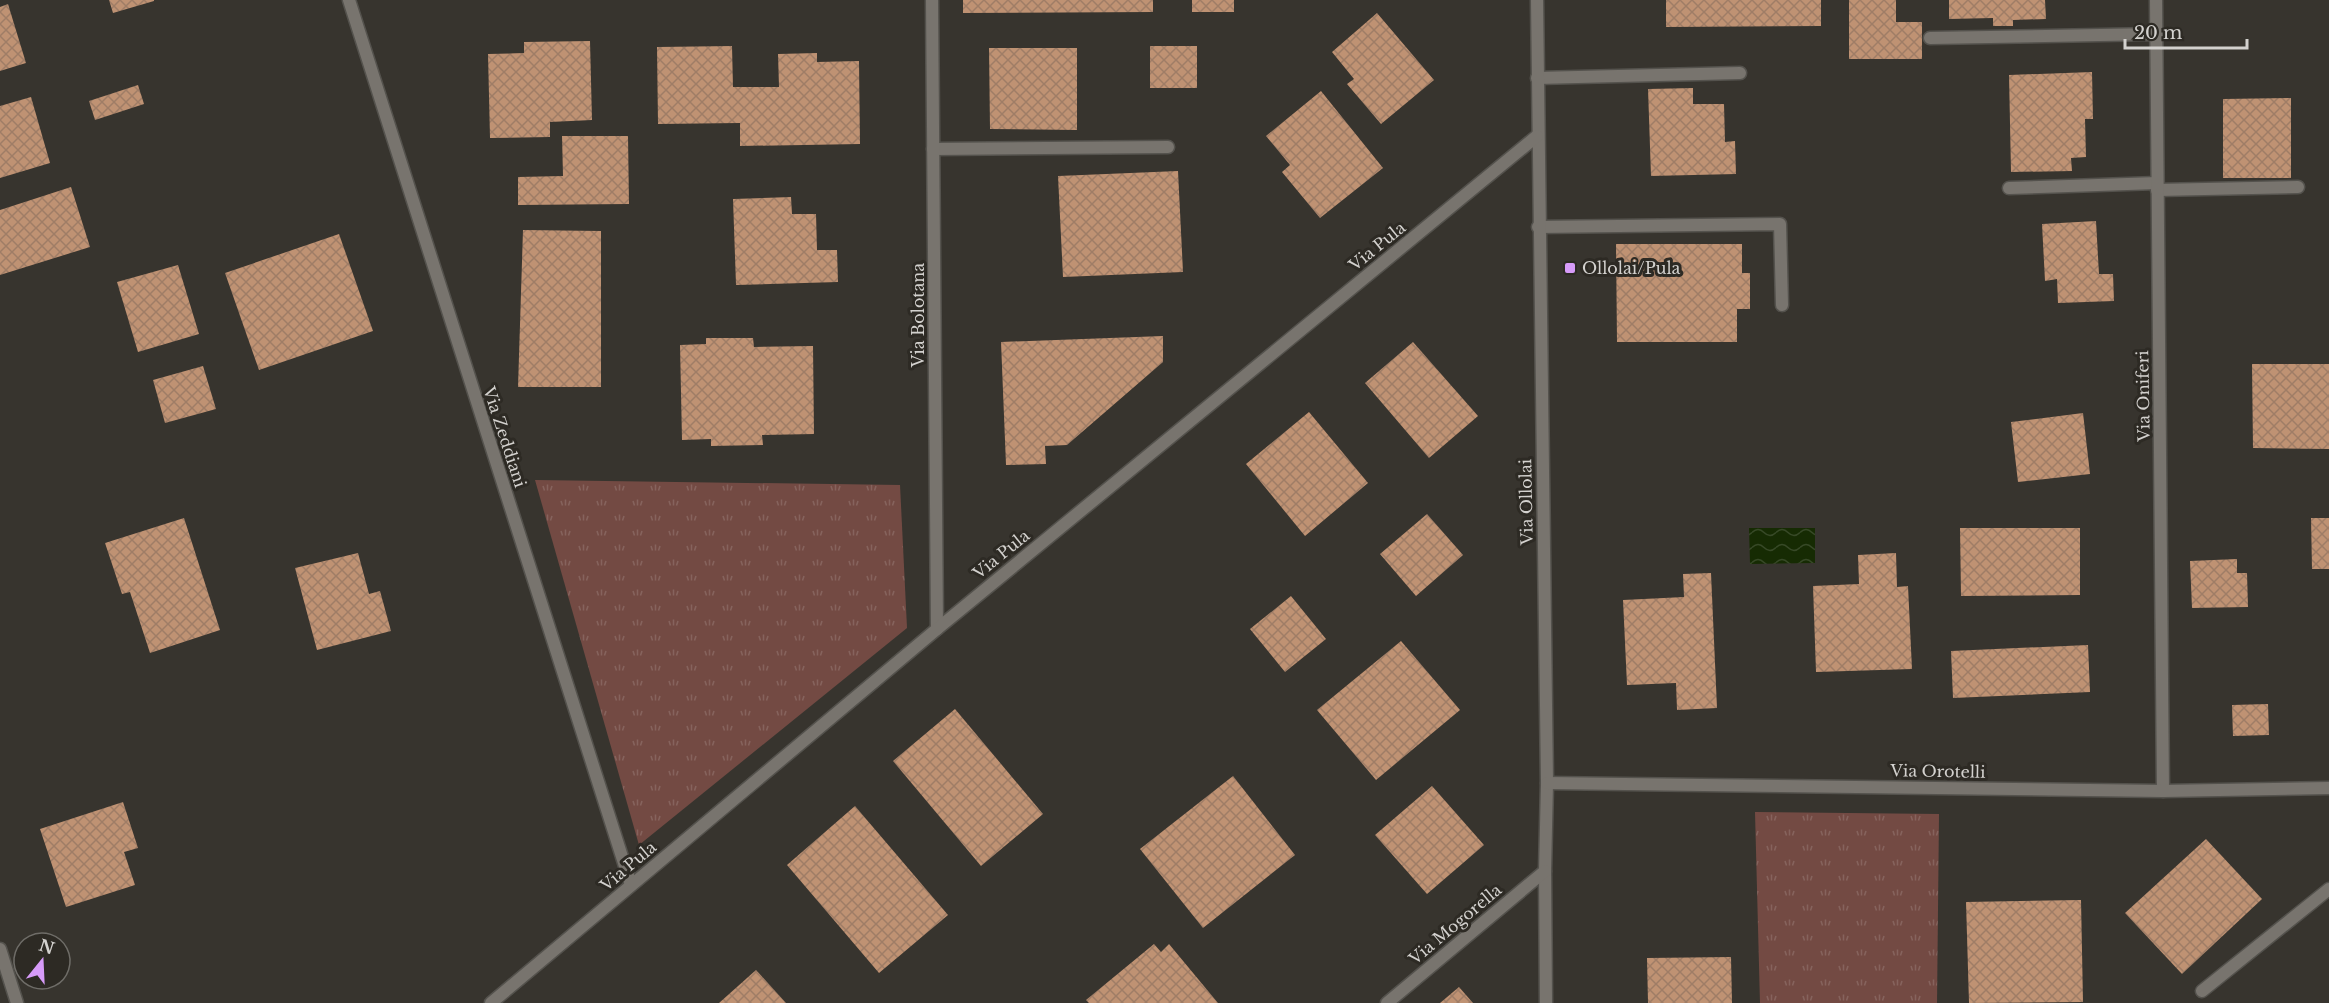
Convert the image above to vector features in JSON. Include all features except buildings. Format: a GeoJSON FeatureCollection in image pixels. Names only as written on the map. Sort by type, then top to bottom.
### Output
{"type":"FeatureCollection","features":[{"type":"Feature","properties":{"kind":"street","name":"Via Zeddiani"},"geometry":{"type":"LineString","coordinates":[[349,0],[631,885]]}},
{"type":"Feature","properties":{"kind":"street","name":"Via Bolotana"},"geometry":{"type":"LineString","coordinates":[[932,0],[937,629]]}},
{"type":"Feature","properties":{"kind":"street","name":"Via Ollolai"},"geometry":{"type":"LineString","coordinates":[[1537,0],[1538,227],[1548,783],[1545,871],[1546,1003]]}},
{"type":"Feature","properties":{"kind":"street","name":"Via Oniferi"},"geometry":{"type":"LineString","coordinates":[[2156,0],[2163,791]]}},
{"type":"Feature","properties":{"kind":"street"},"geometry":{"type":"LineString","coordinates":[[1930,38],[2156,34]]}},
{"type":"Feature","properties":{"kind":"street"},"geometry":{"type":"LineString","coordinates":[[1537,78],[1740,73]]}},
{"type":"Feature","properties":{"kind":"street","name":"Via Pula"},"geometry":{"type":"LineString","coordinates":[[491,1003],[937,629],[1537,136]]}},
{"type":"Feature","properties":{"kind":"street"},"geometry":{"type":"LineString","coordinates":[[933,149],[1168,147]]}},
{"type":"Feature","properties":{"kind":"street"},"geometry":{"type":"LineString","coordinates":[[2009,188],[2298,187]]}},
{"type":"Feature","properties":{"kind":"street"},"geometry":{"type":"LineString","coordinates":[[1538,227],[1780,224],[1782,305]]}},
{"type":"Feature","properties":{"kind":"street","name":"Via Orotelli"},"geometry":{"type":"LineString","coordinates":[[1548,783],[2163,791],[2329,788]]}},
{"type":"Feature","properties":{"kind":"street","name":"Via Mogorella"},"geometry":{"type":"LineString","coordinates":[[1387,1003],[1545,871]]}},
{"type":"Feature","properties":{"kind":"street"},"geometry":{"type":"LineString","coordinates":[[2202,991],[2329,889]]}},
{"type":"Feature","properties":{"kind":"street"},"geometry":{"type":"LineString","coordinates":[[0,949],[17,1003]]}},
{"type":"Feature","properties":{"kind":"green space"},"geometry":{"type":"Polygon","coordinates":[[[535,480],[900,485],[907,628],[639,845],[535,480]]]}},
{"type":"Feature","properties":{"kind":"green space"},"geometry":{"type":"Polygon","coordinates":[[[1755,812],[1939,814],[1937,1003],[1760,1003],[1755,812]]]}},
{"type":"Feature","properties":{"kind":"water"},"geometry":{"type":"Polygon","coordinates":[[[1749,528],[1815,528],[1815,563],[1750,564],[1749,528]]]}},
{"type":"Feature","properties":{"kind":"place","name":"Ollolai/Pula"},"geometry":{"type":"Point","coordinates":[1570,268]}}]}
